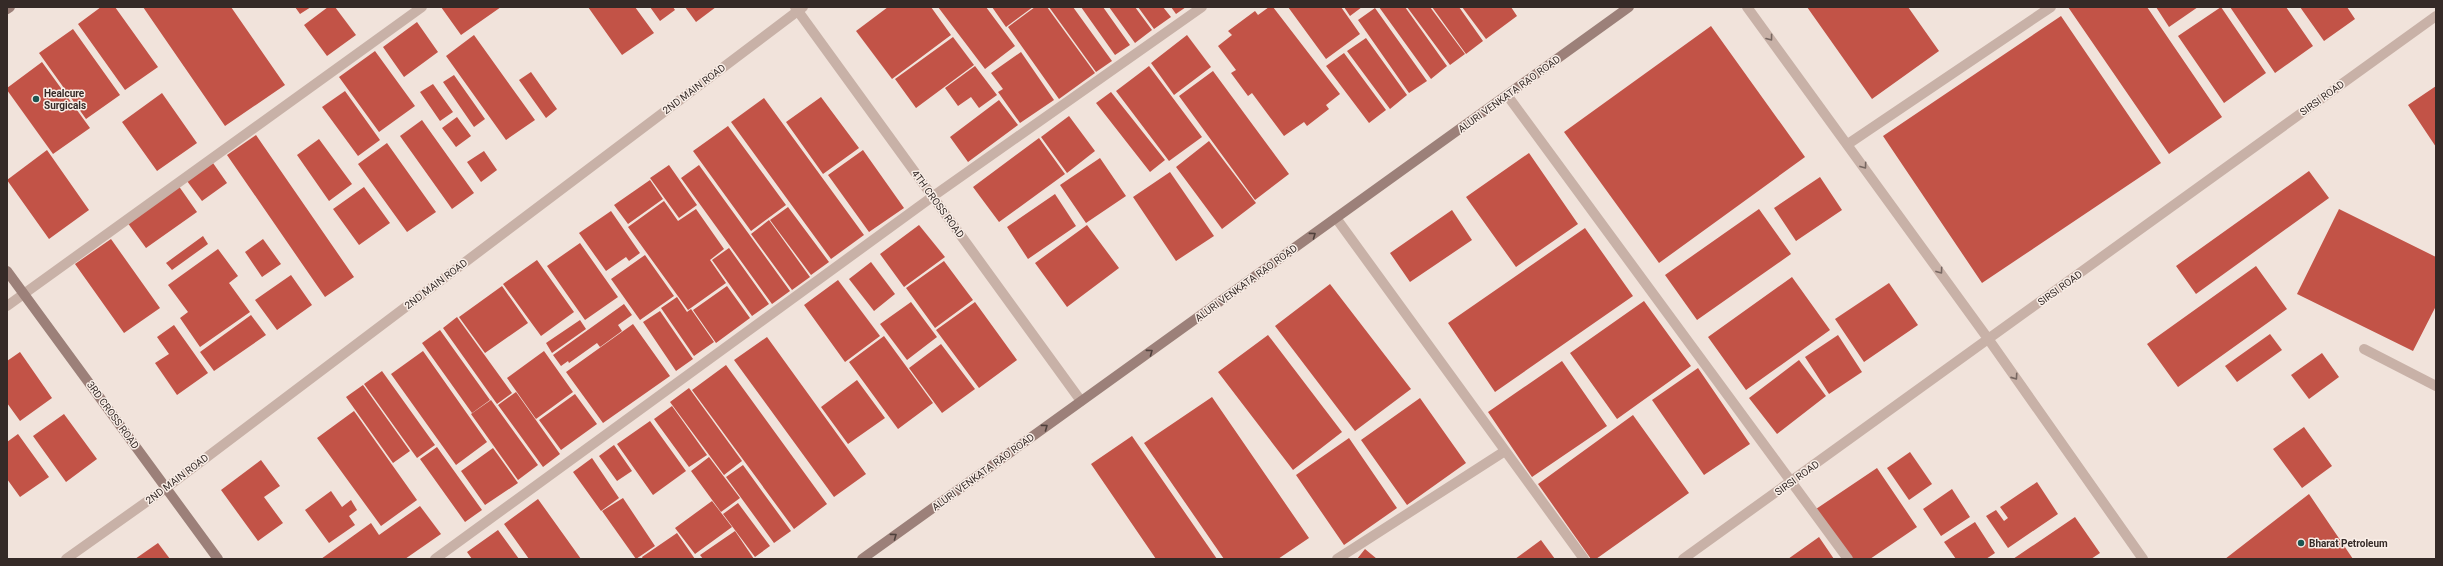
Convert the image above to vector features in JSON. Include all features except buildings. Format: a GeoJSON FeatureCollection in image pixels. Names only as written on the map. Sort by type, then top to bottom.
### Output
{"type":"FeatureCollection","features":[{"type":"Feature","properties":{"kind":"main road","name":"ALURI VENKATA RAO ROAD"},"geometry":{"type":"LineString","coordinates":[[862,559],[1629,7]]}},
{"type":"Feature","properties":{"kind":"main road","name":"3RD CROSS ROAD"},"geometry":{"type":"LineString","coordinates":[[7,271],[218,559]]}},
{"type":"Feature","properties":{"kind":"street"},"geometry":{"type":"LineString","coordinates":[[7,306],[422,7]]}},
{"type":"Feature","properties":{"kind":"street"},"geometry":{"type":"LineString","coordinates":[[435,559],[932,197],[1202,7]]}},
{"type":"Feature","properties":{"kind":"street"},"geometry":{"type":"LineString","coordinates":[[1747,7],[1989,340],[2143,559]]}},
{"type":"Feature","properties":{"kind":"street"},"geometry":{"type":"LineString","coordinates":[[1848,144],[2051,7]]}},
{"type":"Feature","properties":{"kind":"street","name":"4TH CROSS ROAD"},"geometry":{"type":"LineString","coordinates":[[798,8],[932,197],[1081,401]]}},
{"type":"Feature","properties":{"kind":"street","name":"2ND MAIN ROAD"},"geometry":{"type":"LineString","coordinates":[[66,559],[166,488],[798,8]]}},
{"type":"Feature","properties":{"kind":"street","name":"SIRSI ROAD"},"geometry":{"type":"LineString","coordinates":[[1683,559],[1989,340],[2436,16]]}},
{"type":"Feature","properties":{"kind":"street"},"geometry":{"type":"LineString","coordinates":[[1508,95],[1848,559]]}},
{"type":"Feature","properties":{"kind":"street"},"geometry":{"type":"LineString","coordinates":[[1336,218],[1584,559]]}},
{"type":"Feature","properties":{"kind":"street"},"geometry":{"type":"LineString","coordinates":[[2364,349],[2436,386]]}},
{"type":"Feature","properties":{"kind":"street"},"geometry":{"type":"LineString","coordinates":[[1337,559],[1505,451]]}},
{"type":"Feature","properties":{"kind":"place","name":"Healcure Surgicals"},"geometry":{"type":"Point","coordinates":[36,99]}},
{"type":"Feature","properties":{"kind":"place","name":"Bharat Petroleum"},"geometry":{"type":"Point","coordinates":[2301,543]}}]}
